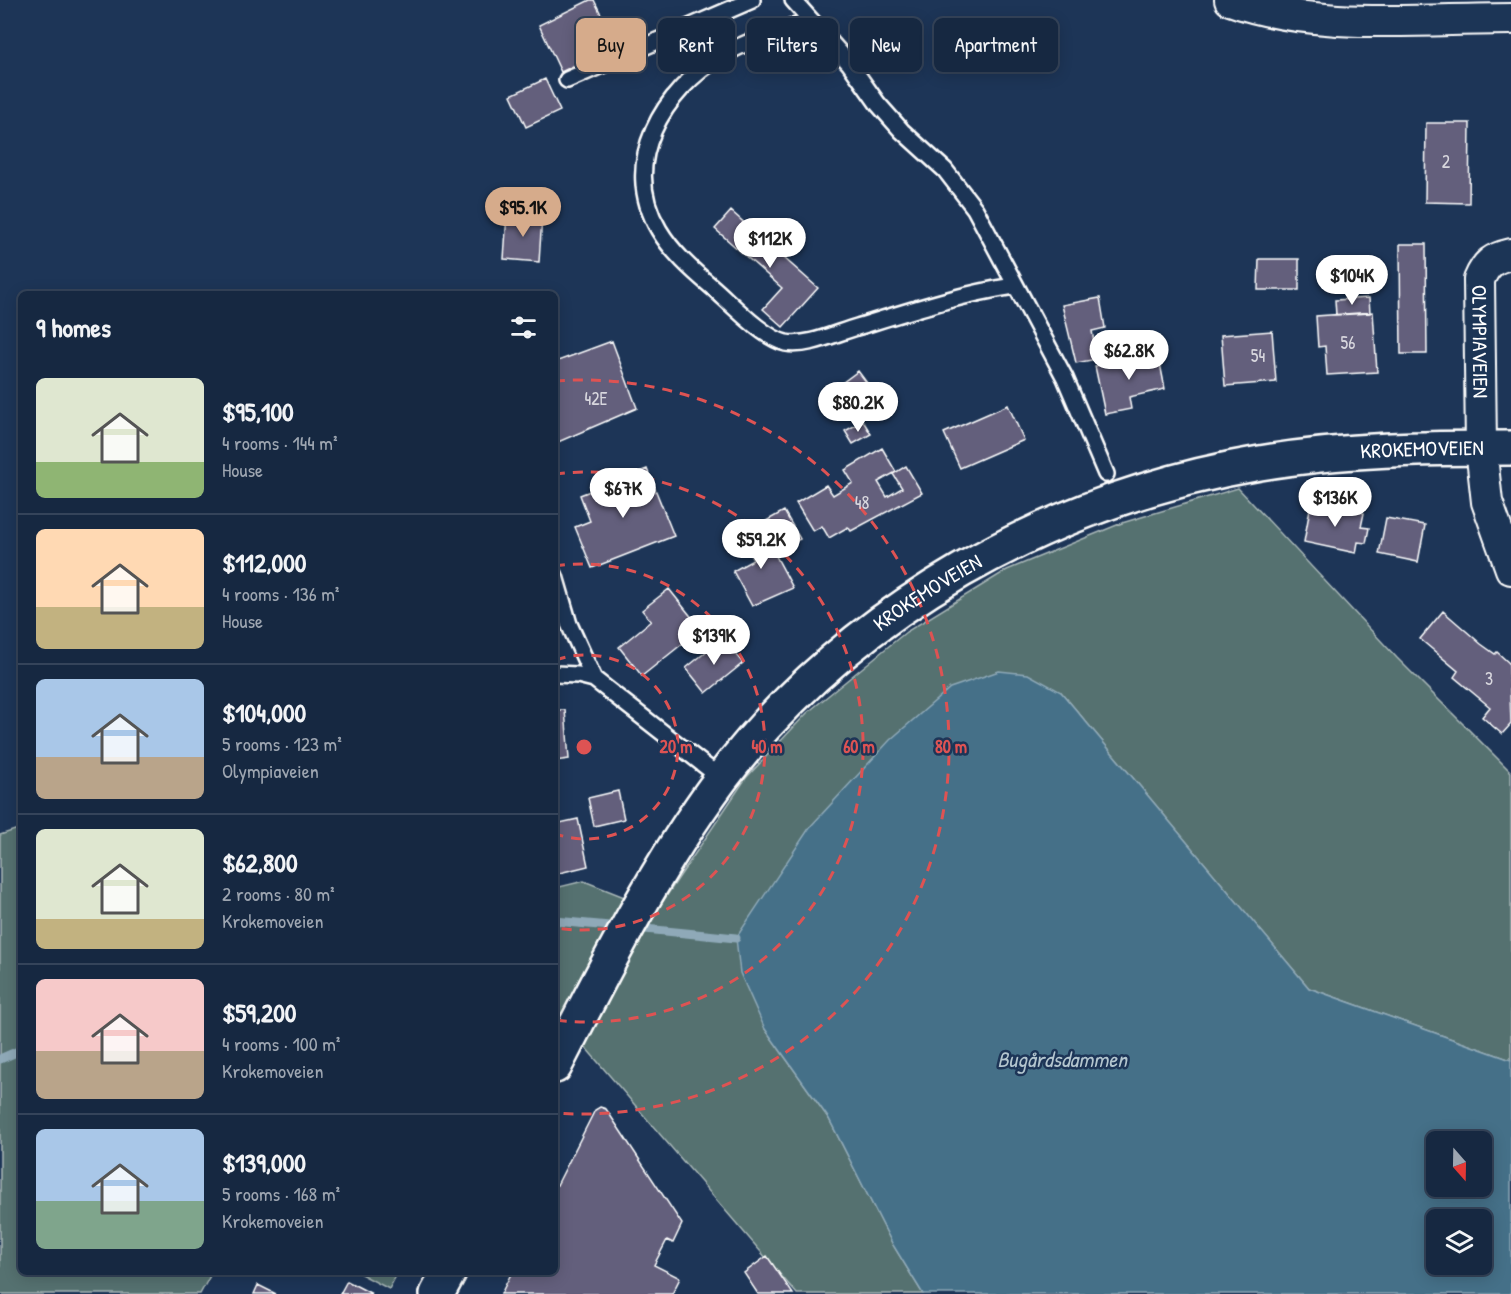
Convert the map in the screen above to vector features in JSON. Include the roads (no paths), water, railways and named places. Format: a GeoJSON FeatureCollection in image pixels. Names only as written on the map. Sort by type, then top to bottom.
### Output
{"type":"FeatureCollection","features":[{"type":"Feature","properties":{"kind":"main road","name":"KROKEMOVEIEN"},"geometry":{"type":"LineString","coordinates":[[558,1060],[664,865],[722,779],[780,711],[856,643],[946,581],[1019,540],[1067,518],[1128,495],[1178,480],[1261,463],[1352,452],[1496,448]]}},
{"type":"Feature","properties":{"kind":"main road"},"geometry":{"type":"LineString","coordinates":[[438,1294],[448,1275]]}},
{"type":"Feature","properties":{"kind":"street"},"geometry":{"type":"LineString","coordinates":[[1230,0],[1250,7],[1308,19],[1511,19]]}},
{"type":"Feature","properties":{"kind":"street","name":"OLYMPIAVEIEN"},"geometry":{"type":"LineString","coordinates":[[1511,254],[1497,257],[1484,266],[1479,280],[1496,448],[1487,502],[1511,569]]}},
{"type":"Feature","properties":{"kind":"lane"},"geometry":{"type":"LineString","coordinates":[[567,80],[752,0]]}},
{"type":"Feature","properties":{"kind":"lane"},"geometry":{"type":"LineString","coordinates":[[793,0],[809,18]]}},
{"type":"Feature","properties":{"kind":"lane"},"geometry":{"type":"LineString","coordinates":[[747,42],[722,55],[686,83],[657,120],[647,145],[642,174],[651,214],[670,246],[697,274],[769,335],[789,344],[822,337],[979,291],[1014,286]]}},
{"type":"Feature","properties":{"kind":"lane"},"geometry":{"type":"LineString","coordinates":[[838,51],[894,122],[958,185],[975,209],[1065,378],[1106,474]]}},
{"type":"Feature","properties":{"kind":"lane"},"geometry":{"type":"LineString","coordinates":[[558,586],[570,624],[594,680]]}},
{"type":"Feature","properties":{"kind":"lane"},"geometry":{"type":"LineString","coordinates":[[558,674],[578,675],[594,680],[722,779]]}},
{"type":"Feature","properties":{"kind":"water","name":"Bugårdsdammen"},"geometry":{"type":"Polygon","coordinates":[[[999,671],[1028,674],[1061,692],[1309,988],[1511,1060],[1511,1294],[923,1294],[893,1245],[829,1119],[765,1029],[740,973],[736,938],[810,827],[890,740],[950,688],[999,671]]]}},
{"type":"Feature","properties":{"kind":"waterway"},"geometry":{"type":"LineString","coordinates":[[558,921],[621,927]]}},
{"type":"Feature","properties":{"kind":"waterway"},"geometry":{"type":"LineString","coordinates":[[635,928],[736,938]]}},
{"type":"Feature","properties":{"kind":"waterway"},"geometry":{"type":"LineString","coordinates":[[0,1059],[18,1051]]}}]}
